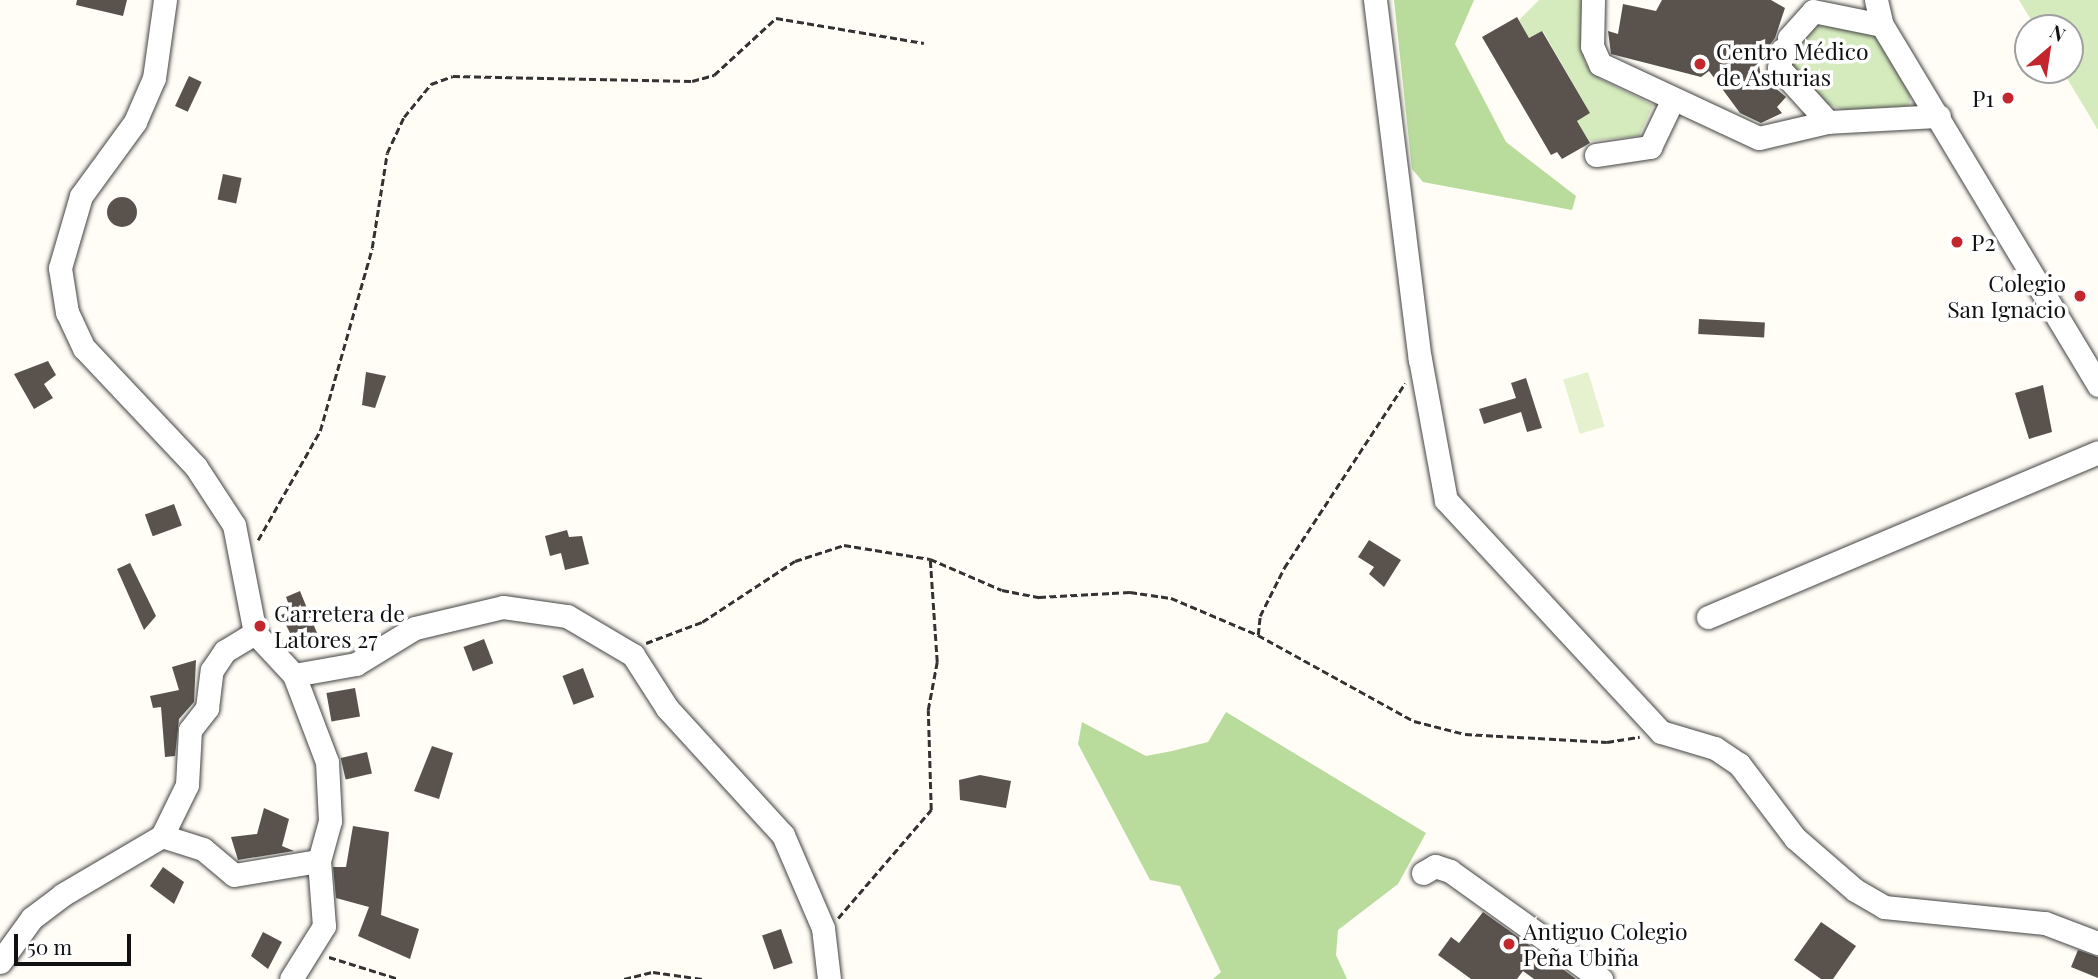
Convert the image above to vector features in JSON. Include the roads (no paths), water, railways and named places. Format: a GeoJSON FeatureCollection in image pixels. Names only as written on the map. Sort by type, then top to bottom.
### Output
{"type":"FeatureCollection","features":[{"type":"Feature","properties":{"kind":"street"},"geometry":{"type":"LineString","coordinates":[[164,0],[155,78],[135,122],[81,196],[60,268],[67,312],[84,348],[196,467],[234,525],[244,564],[255,632],[294,675],[327,762],[332,794],[319,861],[327,907],[324,926],[291,979]]}},
{"type":"Feature","properties":{"kind":"street"},"geometry":{"type":"LineString","coordinates":[[1375,0],[1420,359],[1446,500],[1661,732],[1715,748],[1739,764],[1796,838],[1884,907],[2045,923],[2098,943]]}},
{"type":"Feature","properties":{"kind":"street"},"geometry":{"type":"LineString","coordinates":[[1593,0],[1591,47],[1600,64],[1672,101],[1759,138],[1828,122],[1939,116]]}},
{"type":"Feature","properties":{"kind":"street"},"geometry":{"type":"LineString","coordinates":[[1876,0],[1882,24],[2098,385]]}},
{"type":"Feature","properties":{"kind":"street"},"geometry":{"type":"LineString","coordinates":[[1828,122],[1779,68],[1786,44],[1813,10],[1882,24]]}},
{"type":"Feature","properties":{"kind":"street"},"geometry":{"type":"LineString","coordinates":[[1596,155],[1650,147],[1672,101]]}},
{"type":"Feature","properties":{"kind":"street"},"geometry":{"type":"LineString","coordinates":[[1708,617],[2098,453]]}},
{"type":"Feature","properties":{"kind":"street"},"geometry":{"type":"LineString","coordinates":[[294,675],[356,663],[415,628],[503,607],[567,616],[633,655],[667,708],[783,835],[823,928],[829,979]]}},
{"type":"Feature","properties":{"kind":"street"},"geometry":{"type":"LineString","coordinates":[[0,962],[32,918],[62,895],[162,836],[187,785],[190,730],[207,708],[212,670],[225,651],[255,632]]}},
{"type":"Feature","properties":{"kind":"street"},"geometry":{"type":"LineString","coordinates":[[162,836],[203,849],[232,874],[319,861]]}},
{"type":"Feature","properties":{"kind":"street"},"geometry":{"type":"LineString","coordinates":[[1423,873],[1435,866],[1450,871],[1601,979]]}},
{"type":"Feature","properties":{"kind":"place","name":"Centro Médico de Asturias"},"geometry":{"type":"Point","coordinates":[1700,64]}},
{"type":"Feature","properties":{"kind":"place","name":"P1"},"geometry":{"type":"Point","coordinates":[2008,98]}},
{"type":"Feature","properties":{"kind":"place","name":"P2"},"geometry":{"type":"Point","coordinates":[1957,242]}},
{"type":"Feature","properties":{"kind":"place","name":"Colegio San Ignacio"},"geometry":{"type":"Point","coordinates":[2080,296]}},
{"type":"Feature","properties":{"kind":"place","name":"Carretera de Latores 27"},"geometry":{"type":"Point","coordinates":[260,626]}},
{"type":"Feature","properties":{"kind":"place","name":"Antiguo Colegio Peña Ubiña"},"geometry":{"type":"Point","coordinates":[1509,944]}}]}
